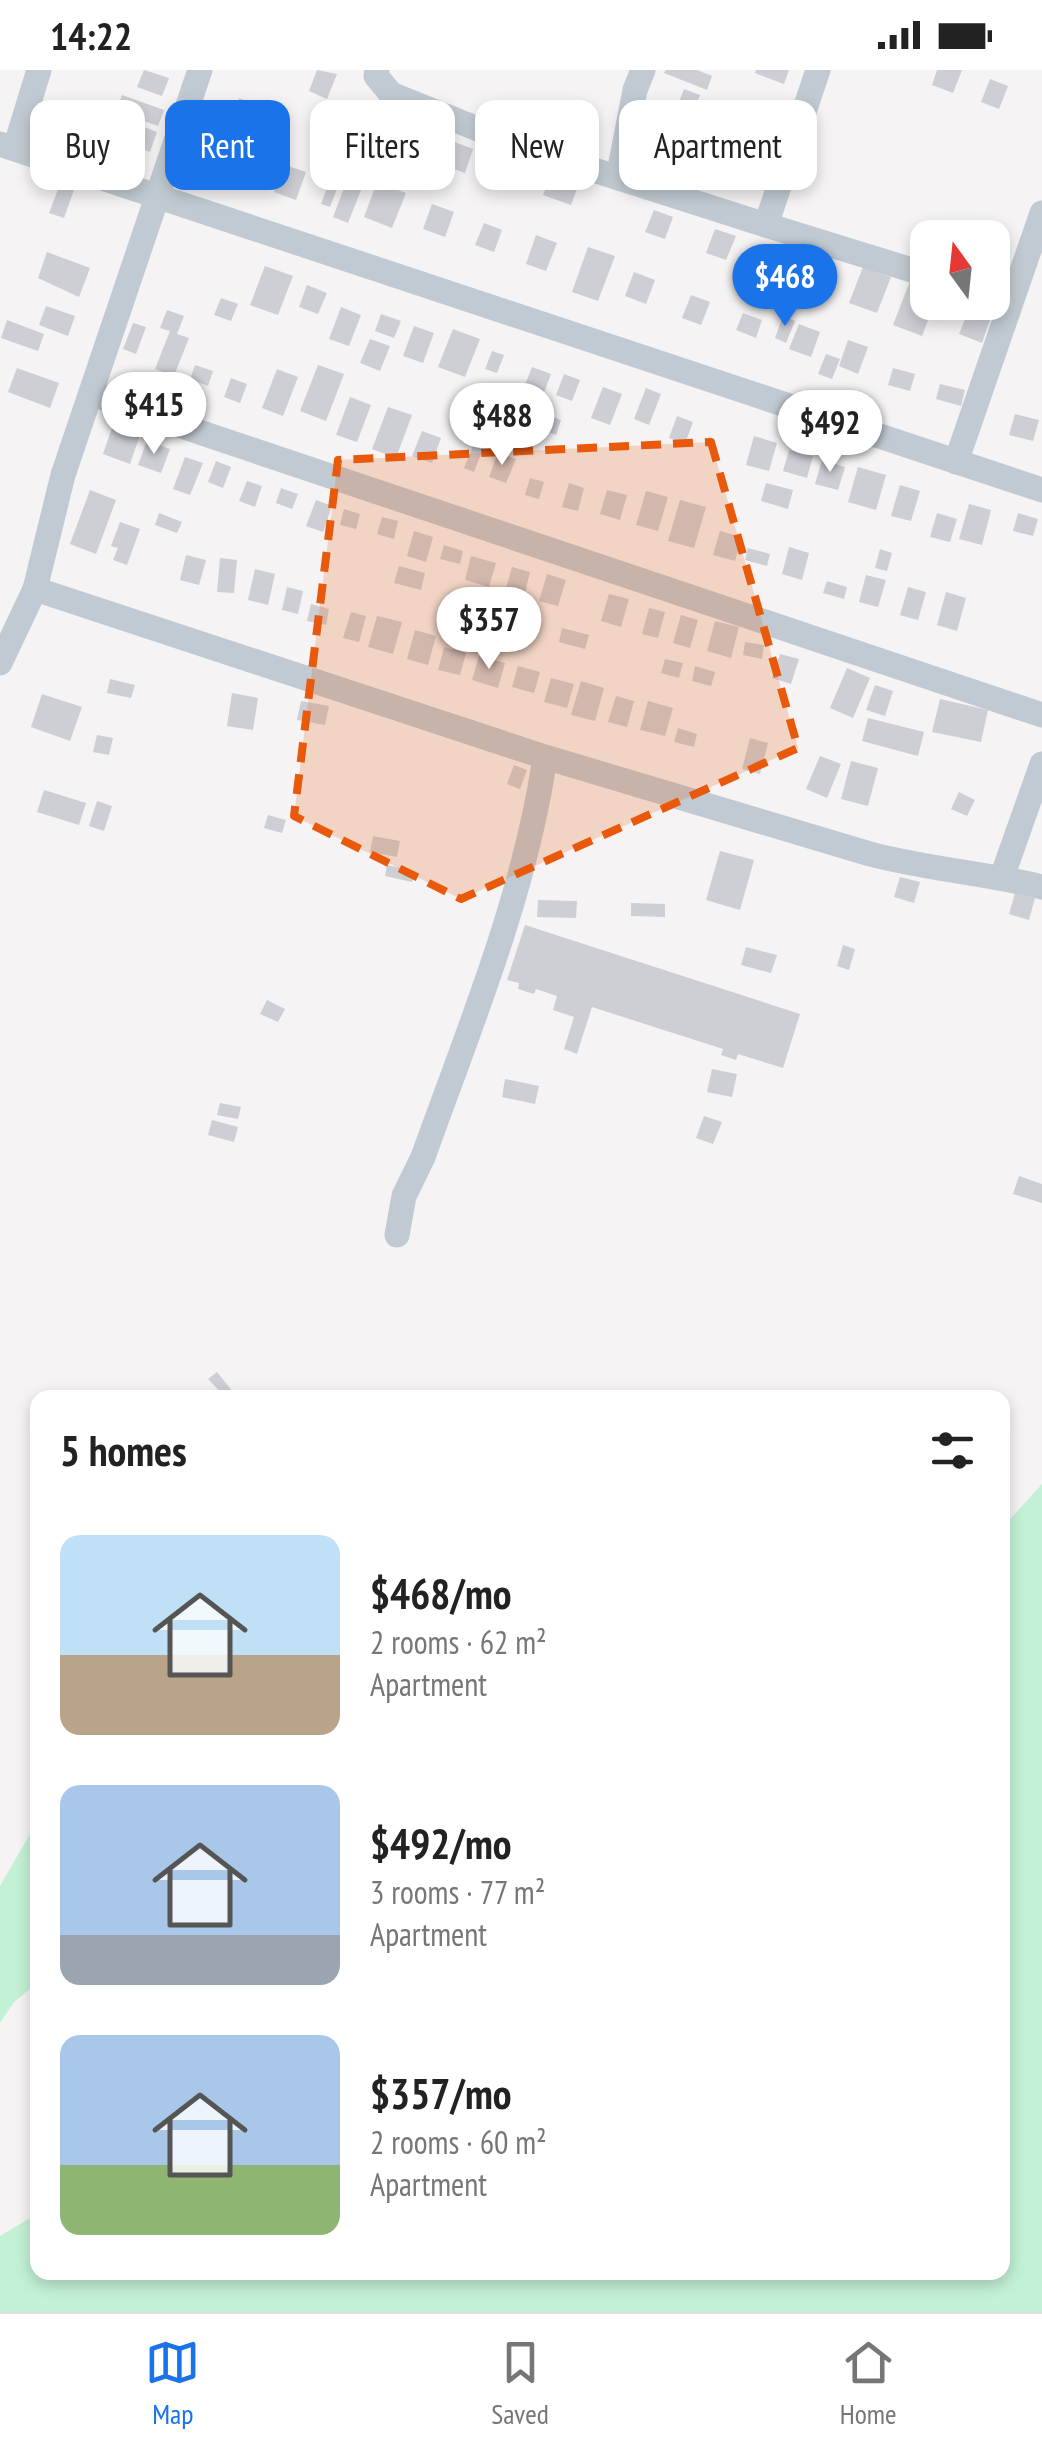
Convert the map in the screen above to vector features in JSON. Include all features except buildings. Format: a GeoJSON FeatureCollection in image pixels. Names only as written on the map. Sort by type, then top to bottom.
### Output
{"type":"FeatureCollection","features":[{"type":"Feature","properties":{"kind":"street"},"geometry":{"type":"LineString","coordinates":[[39,70],[8,146],[1042,490]]}},
{"type":"Feature","properties":{"kind":"street"},"geometry":{"type":"LineString","coordinates":[[0,663],[35,589],[63,475],[200,70]]}},
{"type":"Feature","properties":{"kind":"street"},"geometry":{"type":"LineString","coordinates":[[377,70],[381,85],[391,94],[526,148],[910,270]]}},
{"type":"Feature","properties":{"kind":"street"},"geometry":{"type":"LineString","coordinates":[[618,178],[635,90],[643,70]]}},
{"type":"Feature","properties":{"kind":"street"},"geometry":{"type":"LineString","coordinates":[[766,225],[818,70]]}},
{"type":"Feature","properties":{"kind":"street"},"geometry":{"type":"LineString","coordinates":[[1010,282],[1042,212]]}},
{"type":"Feature","properties":{"kind":"street"},"geometry":{"type":"LineString","coordinates":[[956,462],[996,320]]}},
{"type":"Feature","properties":{"kind":"street"},"geometry":{"type":"LineString","coordinates":[[93,394],[1042,715]]}},
{"type":"Feature","properties":{"kind":"street"},"geometry":{"type":"LineString","coordinates":[[35,589],[546,757],[870,854],[958,874],[1002,877],[1042,887]]}},
{"type":"Feature","properties":{"kind":"street"},"geometry":{"type":"LineString","coordinates":[[397,1234],[404,1196],[424,1157],[517,890],[546,757]]}},
{"type":"Feature","properties":{"kind":"street"},"geometry":{"type":"LineString","coordinates":[[1002,877],[1042,764]]}},
{"type":"Feature","properties":{"kind":"highlighted area"},"geometry":{"type":"Polygon","coordinates":[[[711,442],[798,748],[461,899],[294,816],[338,460],[711,442]]]}},
{"type":"Feature","properties":{"kind":"green space"},"geometry":{"type":"Polygon","coordinates":[[[1042,1484],[1042,2312],[0,2312],[0,2236],[30,2218],[30,2280],[1010,2280],[1010,1519],[1042,1484]]]}},
{"type":"Feature","properties":{"kind":"green space"},"geometry":{"type":"Polygon","coordinates":[[[30,1834],[30,1989],[14,2002],[0,2023],[0,1886],[30,1834]]]}}]}
